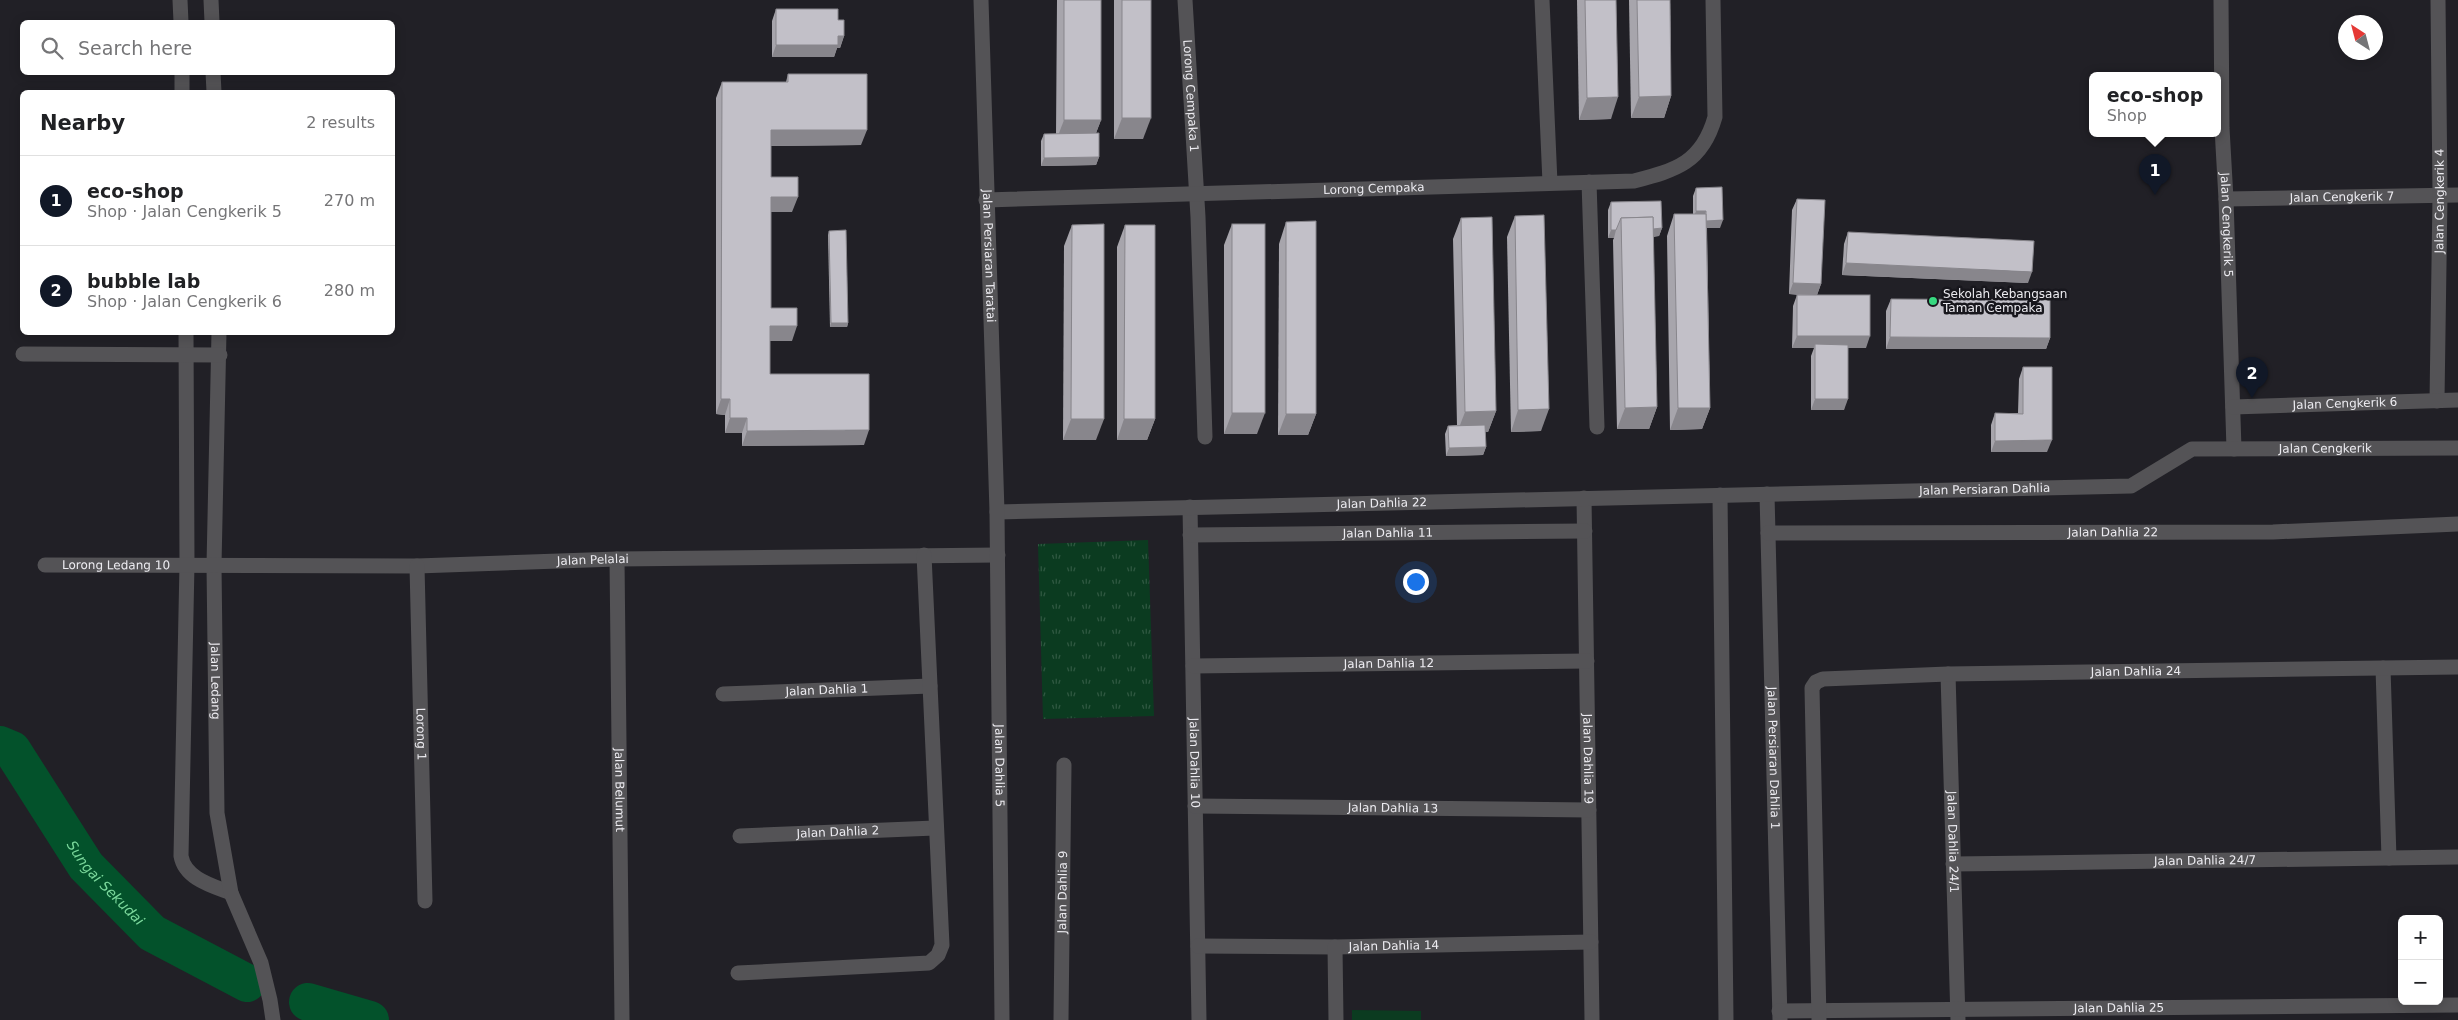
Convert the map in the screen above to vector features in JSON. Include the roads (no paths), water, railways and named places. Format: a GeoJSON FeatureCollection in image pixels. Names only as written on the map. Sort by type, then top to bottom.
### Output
{"type":"FeatureCollection","features":[{"type":"Feature","properties":{"kind":"street"},"geometry":{"type":"LineString","coordinates":[[180,0],[181,20]]}},
{"type":"Feature","properties":{"kind":"street"},"geometry":{"type":"LineString","coordinates":[[211,0],[212,20]]}},
{"type":"Feature","properties":{"kind":"street","name":"Jalan Persiaran Taratai"},"geometry":{"type":"LineString","coordinates":[[981,0],[997,512]]}},
{"type":"Feature","properties":{"kind":"street","name":"Lorong Cempaka 1"},"geometry":{"type":"LineString","coordinates":[[1185,0],[1196,193]]}},
{"type":"Feature","properties":{"kind":"street"},"geometry":{"type":"LineString","coordinates":[[1542,0],[1550,183]]}},
{"type":"Feature","properties":{"kind":"street","name":"Lorong Cempaka"},"geometry":{"type":"LineString","coordinates":[[986,200],[1634,181],[1671,171],[1684,164],[1704,146],[1715,117],[1714,0]]}},
{"type":"Feature","properties":{"kind":"street","name":"Jalan Cengkerik 5"},"geometry":{"type":"LineString","coordinates":[[2221,0],[2222,128],[2234,449]]}},
{"type":"Feature","properties":{"kind":"street","name":"Jalan Cengkerik 4"},"geometry":{"type":"LineString","coordinates":[[2437,401],[2440,195],[2438,0]]}},
{"type":"Feature","properties":{"kind":"street"},"geometry":{"type":"LineString","coordinates":[[182,75],[182,90]]}},
{"type":"Feature","properties":{"kind":"street"},"geometry":{"type":"LineString","coordinates":[[213,75],[214,90]]}},
{"type":"Feature","properties":{"kind":"street"},"geometry":{"type":"LineString","coordinates":[[1589,182],[1597,427]]}},
{"type":"Feature","properties":{"kind":"street"},"geometry":{"type":"LineString","coordinates":[[1196,193],[1205,437]]}},
{"type":"Feature","properties":{"kind":"street","name":"Jalan Cengkerik 7"},"geometry":{"type":"LineString","coordinates":[[2226,199],[2458,195]]}},
{"type":"Feature","properties":{"kind":"street"},"geometry":{"type":"LineString","coordinates":[[186,335],[187,564],[181,856],[186,869],[194,876],[205,883],[231,893]]}},
{"type":"Feature","properties":{"kind":"street","name":"Jalan Ledang"},"geometry":{"type":"LineString","coordinates":[[219,335],[214,565],[217,813],[231,893],[261,963],[273,1020]]}},
{"type":"Feature","properties":{"kind":"street"},"geometry":{"type":"LineString","coordinates":[[22,354],[220,355]]}},
{"type":"Feature","properties":{"kind":"street","name":"Jalan Cengkerik 6"},"geometry":{"type":"LineString","coordinates":[[2233,407],[2458,400]]}},
{"type":"Feature","properties":{"kind":"street","name":"Jalan Cengkerik"},"geometry":{"type":"LineString","coordinates":[[2192,449],[2458,448]]}},
{"type":"Feature","properties":{"kind":"street","name":"Jalan Persiaran Dahlia"},"geometry":{"type":"LineString","coordinates":[[1767,494],[2131,486],[2192,449]]}},
{"type":"Feature","properties":{"kind":"street","name":"Jalan Dahlia 22"},"geometry":{"type":"LineString","coordinates":[[997,512],[1767,494]]}},
{"type":"Feature","properties":{"kind":"street","name":"Jalan Persiaran Dahlia 1"},"geometry":{"type":"LineString","coordinates":[[1767,494],[1780,1016]]}},
{"type":"Feature","properties":{"kind":"street"},"geometry":{"type":"LineString","coordinates":[[1720,496],[1726,1020]]}},
{"type":"Feature","properties":{"kind":"street","name":"Jalan Dahlia 19"},"geometry":{"type":"LineString","coordinates":[[1584,498],[1592,1020]]}},
{"type":"Feature","properties":{"kind":"street","name":"Jalan Dahlia 10"},"geometry":{"type":"LineString","coordinates":[[1190,507],[1200,1020]]}},
{"type":"Feature","properties":{"kind":"street","name":"Jalan Dahlia 5"},"geometry":{"type":"LineString","coordinates":[[997,512],[1002,1020]]}},
{"type":"Feature","properties":{"kind":"street","name":"Jalan Dahlia 22"},"geometry":{"type":"LineString","coordinates":[[1768,533],[2273,532],[2458,524]]}},
{"type":"Feature","properties":{"kind":"street","name":"Jalan Dahlia 11"},"geometry":{"type":"LineString","coordinates":[[1190,535],[1585,531]]}},
{"type":"Feature","properties":{"kind":"street"},"geometry":{"type":"LineString","coordinates":[[738,973],[929,963],[938,955],[942,945],[924,555]]}},
{"type":"Feature","properties":{"kind":"street","name":"Jalan Pelalai"},"geometry":{"type":"LineString","coordinates":[[187,564],[417,566],[617,560],[998,555]]}},
{"type":"Feature","properties":{"kind":"street","name":"Jalan Belumut"},"geometry":{"type":"LineString","coordinates":[[617,560],[622,1020]]}},
{"type":"Feature","properties":{"kind":"street","name":"Lorong Ledang 10"},"geometry":{"type":"LineString","coordinates":[[45,565],[187,564]]}},
{"type":"Feature","properties":{"kind":"street","name":"Lorong 1"},"geometry":{"type":"LineString","coordinates":[[417,566],[425,901]]}},
{"type":"Feature","properties":{"kind":"street","name":"Jalan Dahlia 12"},"geometry":{"type":"LineString","coordinates":[[1192,666],[1587,661]]}},
{"type":"Feature","properties":{"kind":"street","name":"Jalan Dahlia 24"},"geometry":{"type":"LineString","coordinates":[[1819,1015],[1812,688],[1816,682],[1823,679],[1948,674],[2458,667]]}},
{"type":"Feature","properties":{"kind":"street"},"geometry":{"type":"LineString","coordinates":[[2383,668],[2388,858]]}},
{"type":"Feature","properties":{"kind":"street","name":"Jalan Dahlia 24/1"},"geometry":{"type":"LineString","coordinates":[[1948,674],[1958,1015]]}},
{"type":"Feature","properties":{"kind":"street","name":"Jalan Dahlia 1"},"geometry":{"type":"LineString","coordinates":[[723,694],[930,686]]}},
{"type":"Feature","properties":{"kind":"street","name":"Jalan Dahlia 9"},"geometry":{"type":"LineString","coordinates":[[1061,1020],[1064,765]]}},
{"type":"Feature","properties":{"kind":"street","name":"Jalan Dahlia 13"},"geometry":{"type":"LineString","coordinates":[[1195,806],[1589,810]]}},
{"type":"Feature","properties":{"kind":"street","name":"Jalan Dahlia 2"},"geometry":{"type":"LineString","coordinates":[[740,836],[936,828]]}},
{"type":"Feature","properties":{"kind":"street","name":"Jalan Dahlia 24/7"},"geometry":{"type":"LineString","coordinates":[[1954,864],[2458,857]]}},
{"type":"Feature","properties":{"kind":"street","name":"Jalan Dahlia 14"},"geometry":{"type":"LineString","coordinates":[[1198,946],[1335,947],[1591,942]]}},
{"type":"Feature","properties":{"kind":"street"},"geometry":{"type":"LineString","coordinates":[[1335,947],[1336,1020]]}},
{"type":"Feature","properties":{"kind":"street","name":"Jalan Dahlia 25"},"geometry":{"type":"LineString","coordinates":[[1780,1016],[2393,1013],[2458,1005]]}},
{"type":"Feature","properties":{"kind":"waterway","name":"Sungai Sekudai"},"geometry":{"type":"LineString","coordinates":[[0,745],[12,750],[86,866],[152,933],[247,983]]}},
{"type":"Feature","properties":{"kind":"waterway","name":"Sungai Sekudai"},"geometry":{"type":"LineString","coordinates":[[308,1002],[370,1020]]}},
{"type":"Feature","properties":{"kind":"place","name":"eco-shop"},"geometry":{"type":"Point","coordinates":[2155,195]}},
{"type":"Feature","properties":{"kind":"place","name":"Sekolah Kebangsaan Taman Cempaka"},"geometry":{"type":"Point","coordinates":[1933,301]}},
{"type":"Feature","properties":{"kind":"place","name":"bubble lab"},"geometry":{"type":"Point","coordinates":[2252,398]}}]}
